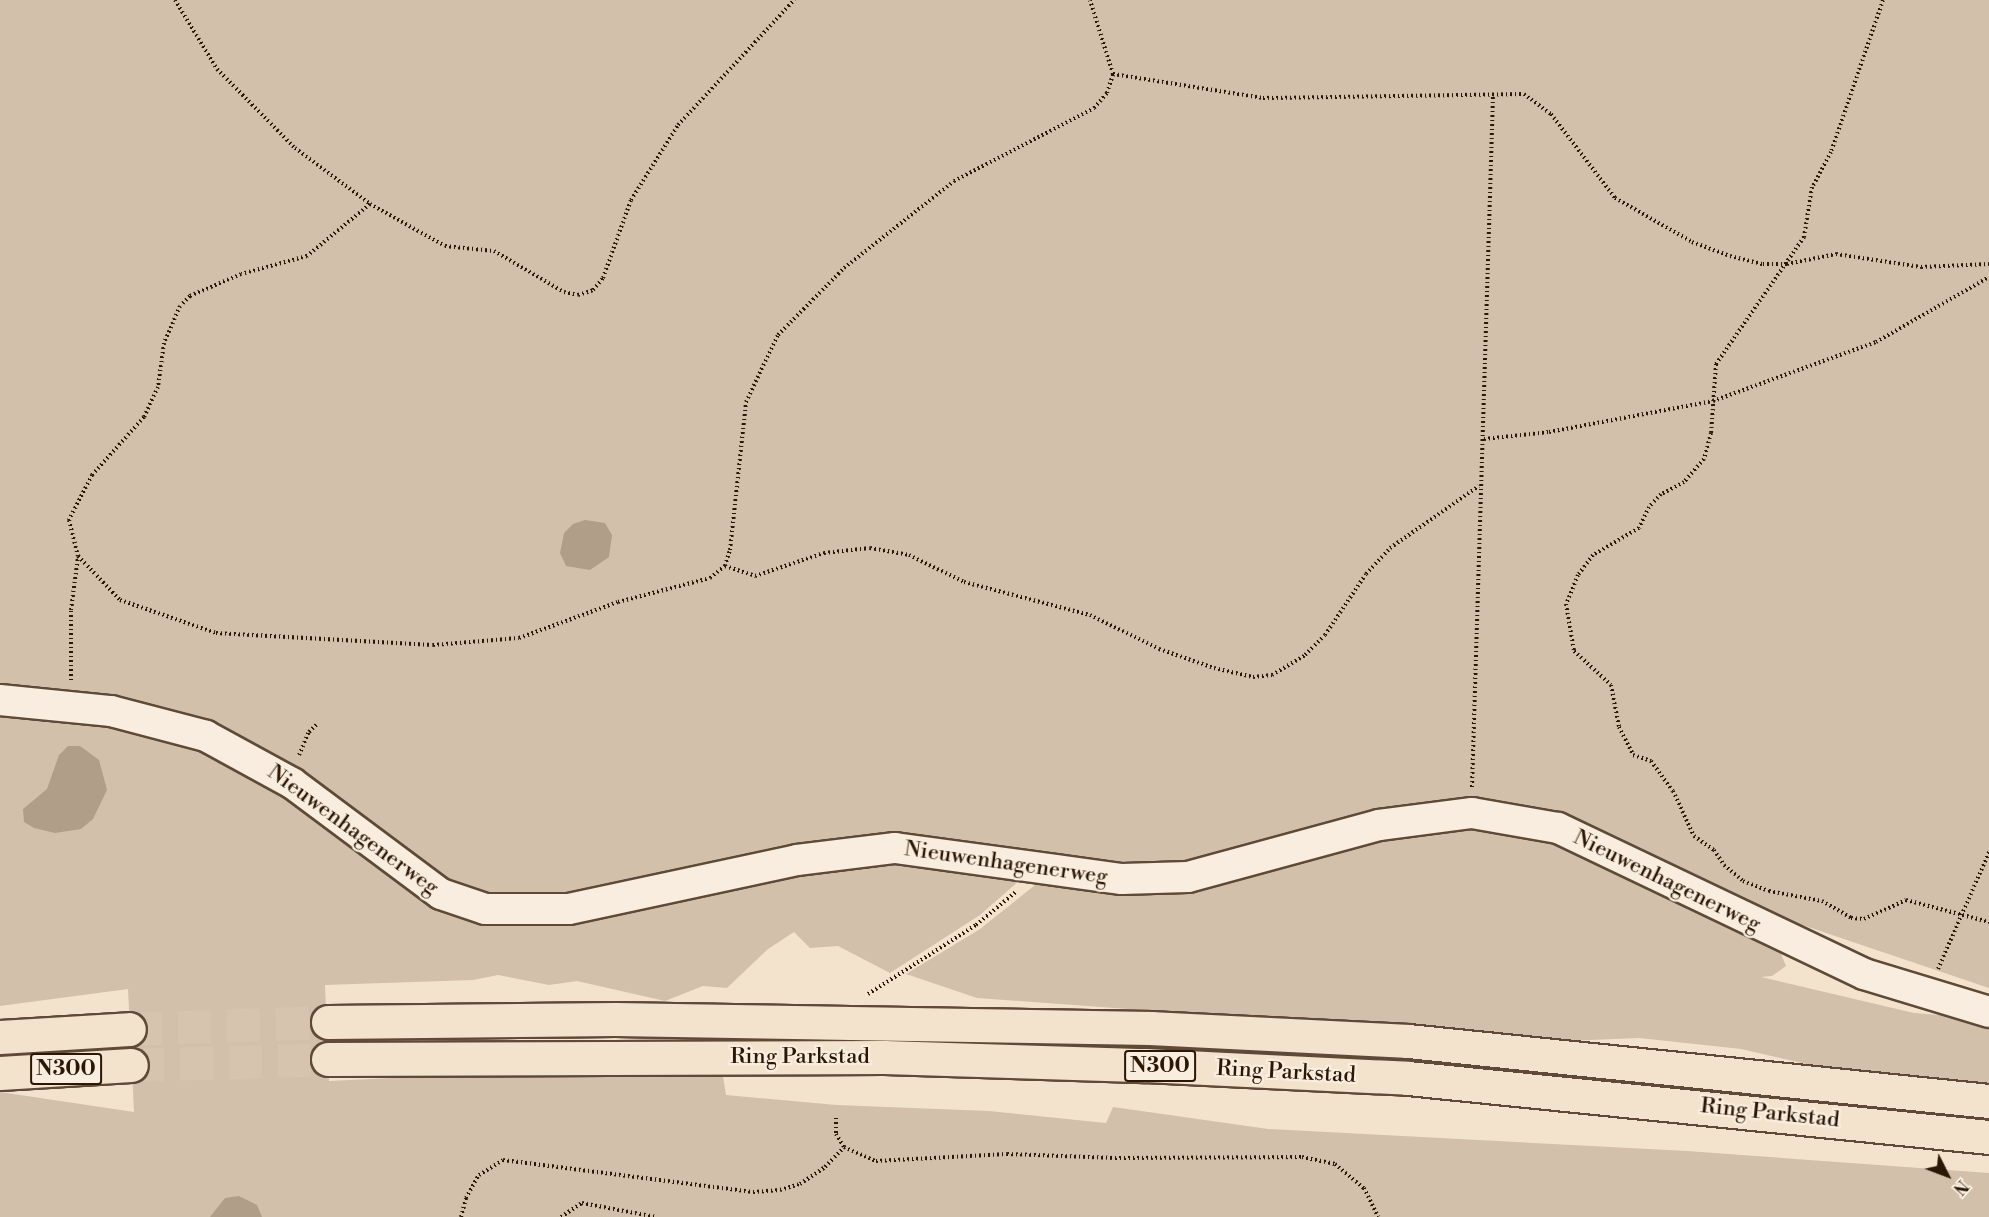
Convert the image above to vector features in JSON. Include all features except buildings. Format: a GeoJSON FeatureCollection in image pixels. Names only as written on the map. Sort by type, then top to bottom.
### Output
{"type":"FeatureCollection","features":[{"type":"Feature","properties":{"kind":"highway","name":"Ring Parkstad"},"geometry":{"type":"LineString","coordinates":[[328,1022],[662,1019],[1151,1028],[1408,1041],[1989,1101]]}},
{"type":"Feature","properties":{"kind":"highway","name":"N300"},"geometry":{"type":"LineString","coordinates":[[0,1037],[129,1029]]}},
{"type":"Feature","properties":{"kind":"highway","name":"Ring Parkstad"},"geometry":{"type":"LineString","coordinates":[[328,1059],[884,1057],[1145,1065],[1408,1078],[1989,1137]]}},
{"type":"Feature","properties":{"kind":"highway","name":"N300"},"geometry":{"type":"LineString","coordinates":[[0,1073],[131,1065]]}},
{"type":"Feature","properties":{"kind":"street","name":"Nieuwenhagenerweg"},"geometry":{"type":"LineString","coordinates":[[0,700],[64,704],[138,717],[232,748],[328,808],[441,894],[485,909],[569,909],[851,851],[895,848],[945,852],[1122,879],[1188,877],[1379,825],[1472,813],[1520,819],[1593,841],[1761,927],[1864,974],[1989,1012]]}},
{"type":"Feature","properties":{"kind":"path"},"geometry":{"type":"LineString","coordinates":[[175,0],[216,69],[295,148],[370,204],[445,246],[494,251],[514,260],[564,292],[578,296],[593,290],[611,260],[631,200],[678,125],[794,0]]}},
{"type":"Feature","properties":{"kind":"path"},"geometry":{"type":"LineString","coordinates":[[370,204],[308,256],[241,274],[190,296],[180,306],[164,343],[158,387],[144,417],[92,475],[75,504],[70,532],[78,556],[120,600],[216,633],[434,645],[519,638],[618,603],[710,578],[724,566],[730,550],[746,402],[778,335],[844,268],[954,181],[1094,108],[1107,93],[1113,74],[1090,0]]}},
{"type":"Feature","properties":{"kind":"path"},"geometry":{"type":"LineString","coordinates":[[1883,0],[1831,153],[1812,187],[1804,237],[1716,364],[1704,459],[1684,482],[1661,494],[1649,507],[1639,528],[1593,555],[1578,575],[1566,604],[1574,651],[1611,685],[1618,727],[1633,755],[1651,761],[1673,791],[1694,836],[1714,850],[1724,865],[1743,881],[1769,891],[1822,901],[1851,918],[1864,919],[1906,900],[1989,922]]}},
{"type":"Feature","properties":{"kind":"path"},"geometry":{"type":"LineString","coordinates":[[1113,74],[1263,98],[1524,94],[1540,104],[1616,198],[1640,215],[1731,256],[1763,264],[1787,264],[1836,254],[1921,267],[1989,264]]}},
{"type":"Feature","properties":{"kind":"path"},"geometry":{"type":"LineString","coordinates":[[1472,813],[1479,486],[1484,439],[1493,95]]}},
{"type":"Feature","properties":{"kind":"path"},"geometry":{"type":"LineString","coordinates":[[1484,439],[1549,432],[1713,401],[1876,342],[1989,277]]}},
{"type":"Feature","properties":{"kind":"path"},"geometry":{"type":"LineString","coordinates":[[724,566],[755,576],[824,553],[870,548],[909,555],[964,582],[1090,615],[1160,649],[1203,664],[1253,676],[1272,675],[1298,661],[1325,635],[1366,574],[1390,548],[1479,486]]}},
{"type":"Feature","properties":{"kind":"path"},"geometry":{"type":"LineString","coordinates":[[64,704],[72,675],[70,610],[78,556]]}},
{"type":"Feature","properties":{"kind":"path"},"geometry":{"type":"LineString","coordinates":[[304,744],[318,723]]}},
{"type":"Feature","properties":{"kind":"path"},"geometry":{"type":"LineString","coordinates":[[1927,994],[1989,852]]}},
{"type":"Feature","properties":{"kind":"path"},"geometry":{"type":"LineString","coordinates":[[861,1000],[991,914],[1010,899],[1038,867]]}},
{"type":"Feature","properties":{"kind":"path"},"geometry":{"type":"LineString","coordinates":[[836,1118],[836,1134],[843,1147],[876,1161],[1007,1154],[1115,1158],[1302,1157],[1335,1164],[1364,1188],[1378,1217]]}},
{"type":"Feature","properties":{"kind":"path"},"geometry":{"type":"LineString","coordinates":[[461,1217],[466,1198],[479,1174],[503,1160],[753,1192],[780,1190],[800,1184],[825,1167],[843,1147]]}},
{"type":"Feature","properties":{"kind":"path"},"geometry":{"type":"LineString","coordinates":[[561,1217],[582,1203],[656,1217]]}},
{"type":"Feature","properties":{"kind":"shaded area"},"geometry":{"type":"Polygon","coordinates":[[[0,0],[1989,0],[1989,988],[1737,903],[1554,816],[1191,864],[1132,866],[1010,851],[561,897],[487,897],[453,887],[346,803],[244,739],[157,706],[104,694],[0,688],[0,0]]]}},
{"type":"Feature","properties":{"kind":"shaded area"},"geometry":{"type":"Polygon","coordinates":[[[585,520],[605,523],[612,535],[609,557],[590,570],[566,566],[560,553],[564,533],[573,524],[585,520]]]}},
{"type":"Feature","properties":{"kind":"shaded area"},"geometry":{"type":"Polygon","coordinates":[[[0,711],[99,717],[233,760],[441,906],[781,874],[882,860],[1020,880],[980,915],[890,973],[838,946],[810,948],[794,932],[768,949],[727,988],[703,986],[665,1001],[577,981],[549,985],[498,975],[473,980],[325,985],[329,1081],[562,1070],[722,1070],[726,1095],[837,1105],[989,1111],[1106,1123],[1113,1107],[1268,1129],[1687,1151],[1989,1173],[1989,1217],[0,1217],[0,1092],[134,1112],[128,989],[0,1006],[0,711]]]}},
{"type":"Feature","properties":{"kind":"shaded area"},"geometry":{"type":"Polygon","coordinates":[[[68,746],[80,746],[99,760],[107,790],[93,819],[81,829],[55,833],[34,828],[24,822],[23,809],[47,789],[59,755],[68,746]]]}},
{"type":"Feature","properties":{"kind":"shaded area"},"geometry":{"type":"Polygon","coordinates":[[[1458,827],[1533,834],[1781,954],[1786,966],[1772,976],[1761,977],[1914,1013],[1989,1019],[1989,1085],[1823,1068],[1741,1049],[1639,1038],[1565,1041],[977,998],[906,974],[980,929],[1044,878],[1339,845],[1458,827]]]}},
{"type":"Feature","properties":{"kind":"shaded area"},"geometry":{"type":"Polygon","coordinates":[[[239,1196],[257,1205],[262,1217],[210,1217],[225,1198],[239,1196]]]}},
{"type":"Feature","properties":{"kind":"tunnel"},"geometry":{"type":"LineString","coordinates":[[129,1029],[328,1022]]}},
{"type":"Feature","properties":{"kind":"tunnel"},"geometry":{"type":"LineString","coordinates":[[131,1065],[328,1059]]}}]}
